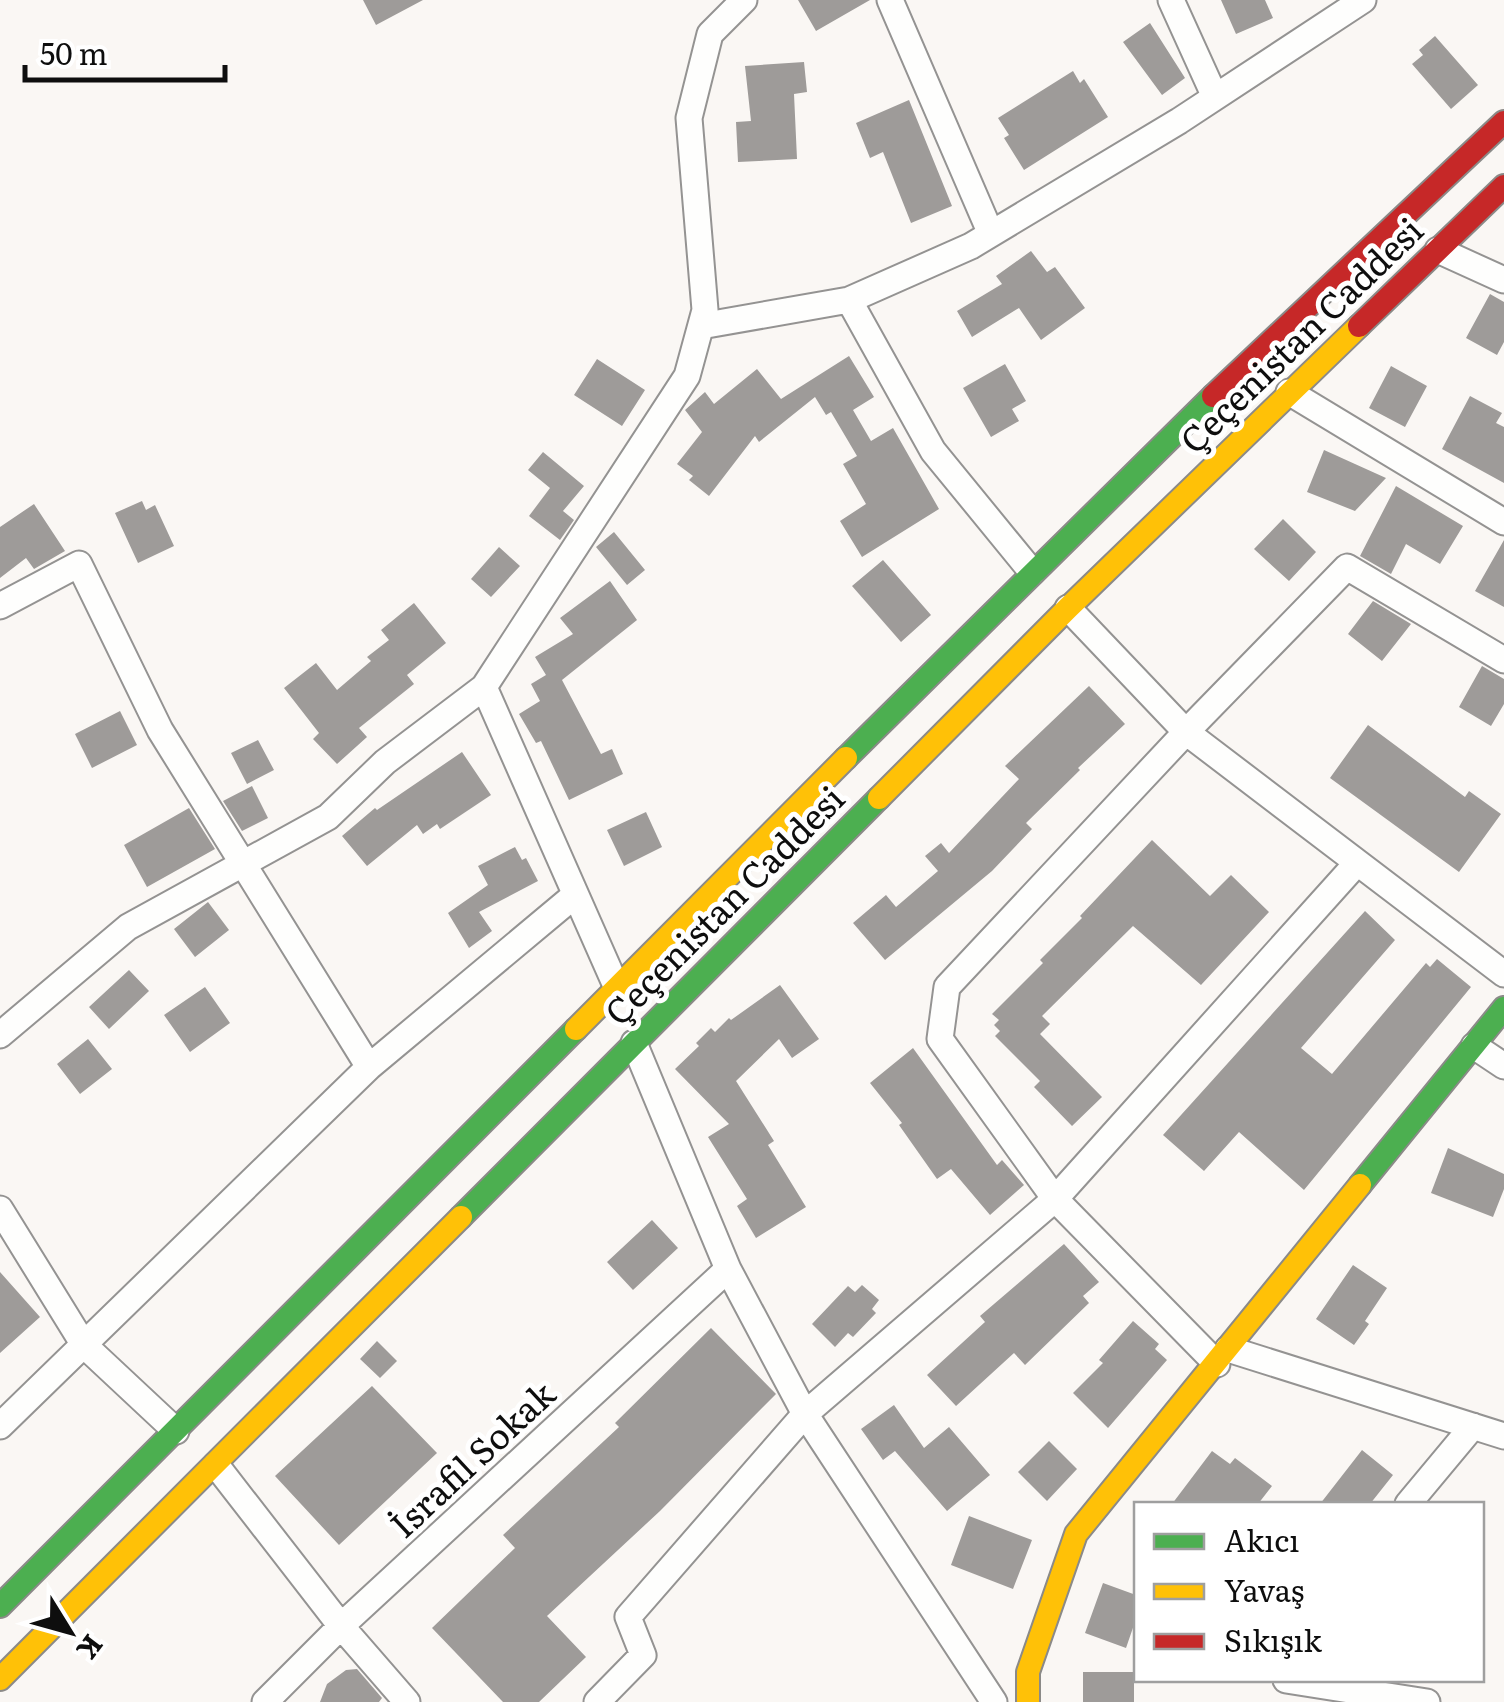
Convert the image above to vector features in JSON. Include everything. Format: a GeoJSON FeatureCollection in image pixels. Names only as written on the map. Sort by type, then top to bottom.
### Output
{"type":"FeatureCollection","features":[{"type":"Feature","properties":{"kind":"main road","name":"Çeçenistan Caddesi"},"geometry":{"type":"LineString","coordinates":[[0,1606],[1032,572],[1260,350],[1504,122]]}},
{"type":"Feature","properties":{"kind":"main road","name":"Çeçenistan Caddesi"},"geometry":{"type":"LineString","coordinates":[[0,1679],[1068,608],[1504,186]]}},
{"type":"Feature","properties":{"kind":"main road"},"geometry":{"type":"LineString","coordinates":[[1028,1702],[1028,1672],[1076,1534],[1504,1008]]}},
{"type":"Feature","properties":{"kind":"street"},"geometry":{"type":"LineString","coordinates":[[0,1035],[128,927],[328,818],[385,762],[484,687],[688,376],[705,310],[689,118],[710,34],[744,0]]}},
{"type":"Feature","properties":{"kind":"street"},"geometry":{"type":"LineString","coordinates":[[890,0],[991,234]]}},
{"type":"Feature","properties":{"kind":"street"},"geometry":{"type":"LineString","coordinates":[[1171,0],[1215,96]]}},
{"type":"Feature","properties":{"kind":"street"},"geometry":{"type":"LineString","coordinates":[[701,326],[849,300],[970,246],[1363,0]]}},
{"type":"Feature","properties":{"kind":"street"},"geometry":{"type":"LineString","coordinates":[[1438,250],[1504,280]]}},
{"type":"Feature","properties":{"kind":"street"},"geometry":{"type":"LineString","coordinates":[[849,300],[933,451],[1032,572]]}},
{"type":"Feature","properties":{"kind":"street"},"geometry":{"type":"LineString","coordinates":[[1289,392],[1504,522]]}},
{"type":"Feature","properties":{"kind":"street"},"geometry":{"type":"LineString","coordinates":[[0,606],[79,564],[160,730],[369,1067]]}},
{"type":"Feature","properties":{"kind":"street"},"geometry":{"type":"LineString","coordinates":[[1504,660],[1346,567],[947,987],[940,1038],[1055,1199],[1223,1356],[1504,1436]]}},
{"type":"Feature","properties":{"kind":"street"},"geometry":{"type":"LineString","coordinates":[[1068,608],[1186,732],[1504,974]]}},
{"type":"Feature","properties":{"kind":"street"},"geometry":{"type":"LineString","coordinates":[[484,687],[617,988]]}},
{"type":"Feature","properties":{"kind":"street"},"geometry":{"type":"LineString","coordinates":[[597,1702],[643,1655],[628,1617],[805,1414],[1055,1199],[1357,863]]}},
{"type":"Feature","properties":{"kind":"street"},"geometry":{"type":"LineString","coordinates":[[0,1426],[369,1067],[575,895]]}},
{"type":"Feature","properties":{"kind":"street"},"geometry":{"type":"LineString","coordinates":[[634,1044],[728,1268],[805,1414],[994,1702]]}},
{"type":"Feature","properties":{"kind":"street"},"geometry":{"type":"LineString","coordinates":[[1474,1046],[1504,1066]]}},
{"type":"Feature","properties":{"kind":"street"},"geometry":{"type":"LineString","coordinates":[[0,1209],[84,1345],[176,1431]]}},
{"type":"Feature","properties":{"kind":"street","name":"İsrafil Sokak"},"geometry":{"type":"LineString","coordinates":[[265,1702],[341,1626],[728,1268]]}},
{"type":"Feature","properties":{"kind":"street"},"geometry":{"type":"LineString","coordinates":[[1410,1502],[1473,1426]]}},
{"type":"Feature","properties":{"kind":"street"},"geometry":{"type":"LineString","coordinates":[[216,1466],[341,1626],[407,1702]]}},
{"type":"Feature","properties":{"kind":"street"},"geometry":{"type":"LineString","coordinates":[[1299,1682],[1427,1702]]}},
{"type":"Feature","properties":{"kind":"building"},"geometry":{"type":"Polygon","coordinates":[[[363,0],[423,0],[376,25],[363,0]]]}},
{"type":"Feature","properties":{"kind":"building"},"geometry":{"type":"Polygon","coordinates":[[[798,0],[870,0],[816,31],[798,0]]]}},
{"type":"Feature","properties":{"kind":"building"},"geometry":{"type":"Polygon","coordinates":[[[1221,0],[1265,0],[1273,18],[1236,34],[1221,0]]]}},
{"type":"Feature","properties":{"kind":"building"},"geometry":{"type":"Polygon","coordinates":[[[1150,23],[1185,78],[1162,95],[1123,42],[1150,23]]]}},
{"type":"Feature","properties":{"kind":"building"},"geometry":{"type":"Polygon","coordinates":[[[1435,36],[1478,85],[1451,109],[1412,64],[1423,55],[1419,50],[1435,36]]]}},
{"type":"Feature","properties":{"kind":"building"},"geometry":{"type":"Polygon","coordinates":[[[804,62],[807,92],[794,94],[797,159],[738,162],[736,122],[751,121],[745,66],[804,62]]]}},
{"type":"Feature","properties":{"kind":"building"},"geometry":{"type":"Polygon","coordinates":[[[1073,71],[1080,83],[1084,79],[1108,117],[1024,170],[1004,138],[1009,135],[998,118],[1073,71]]]}},
{"type":"Feature","properties":{"kind":"building"},"geometry":{"type":"Polygon","coordinates":[[[909,100],[952,206],[911,223],[883,152],[870,158],[856,123],[909,100]]]}},
{"type":"Feature","properties":{"kind":"building"},"geometry":{"type":"Polygon","coordinates":[[[1031,251],[1047,272],[1055,267],[1085,308],[1041,340],[1019,308],[972,337],[957,311],[1002,284],[996,276],[1031,251]]]}},
{"type":"Feature","properties":{"kind":"building"},"geometry":{"type":"Polygon","coordinates":[[[1490,294],[1504,302],[1504,342],[1497,355],[1466,338],[1490,294]]]}},
{"type":"Feature","properties":{"kind":"building"},"geometry":{"type":"Polygon","coordinates":[[[849,356],[874,397],[853,410],[871,441],[893,428],[939,509],[862,557],[840,521],[866,504],[843,464],[857,456],[831,412],[826,415],[815,397],[759,442],[755,436],[709,496],[677,464],[702,432],[685,410],[705,392],[714,404],[757,369],[781,399],[849,356]]]}},
{"type":"Feature","properties":{"kind":"building"},"geometry":{"type":"Polygon","coordinates":[[[597,359],[645,390],[622,426],[574,395],[597,359]]]}},
{"type":"Feature","properties":{"kind":"building"},"geometry":{"type":"Polygon","coordinates":[[[1005,364],[1026,401],[1012,409],[1019,421],[991,437],[963,388],[1005,364]]]}},
{"type":"Feature","properties":{"kind":"building"},"geometry":{"type":"Polygon","coordinates":[[[1391,366],[1427,386],[1405,427],[1369,408],[1391,366]]]}},
{"type":"Feature","properties":{"kind":"building"},"geometry":{"type":"Polygon","coordinates":[[[1470,396],[1502,413],[1496,423],[1504,427],[1504,483],[1442,449],[1470,396]]]}},
{"type":"Feature","properties":{"kind":"building"},"geometry":{"type":"Polygon","coordinates":[[[1324,450],[1386,478],[1355,511],[1307,492],[1324,450]]]}},
{"type":"Feature","properties":{"kind":"building"},"geometry":{"type":"Polygon","coordinates":[[[543,452],[584,486],[563,511],[574,520],[560,540],[529,516],[550,488],[528,470],[543,452]]]}},
{"type":"Feature","properties":{"kind":"building"},"geometry":{"type":"Polygon","coordinates":[[[1396,486],[1463,526],[1440,564],[1406,544],[1391,574],[1360,556],[1396,486]]]}},
{"type":"Feature","properties":{"kind":"building"},"geometry":{"type":"Polygon","coordinates":[[[142,501],[146,510],[155,505],[174,546],[138,563],[115,513],[142,501]]]}},
{"type":"Feature","properties":{"kind":"building"},"geometry":{"type":"Polygon","coordinates":[[[34,504],[65,551],[34,569],[26,558],[0,578],[0,527],[34,504]]]}},
{"type":"Feature","properties":{"kind":"building"},"geometry":{"type":"Polygon","coordinates":[[[1283,519],[1316,552],[1289,581],[1254,549],[1283,519]]]}},
{"type":"Feature","properties":{"kind":"building"},"geometry":{"type":"Polygon","coordinates":[[[614,532],[645,570],[627,585],[596,547],[614,532]]]}},
{"type":"Feature","properties":{"kind":"building"},"geometry":{"type":"Polygon","coordinates":[[[1504,540],[1504,607],[1475,591],[1504,540]]]}},
{"type":"Feature","properties":{"kind":"building"},"geometry":{"type":"Polygon","coordinates":[[[499,547],[520,566],[491,597],[471,579],[499,547]]]}},
{"type":"Feature","properties":{"kind":"building"},"geometry":{"type":"Polygon","coordinates":[[[883,560],[931,615],[901,642],[852,586],[883,560]]]}},
{"type":"Feature","properties":{"kind":"building"},"geometry":{"type":"Polygon","coordinates":[[[610,581],[637,620],[562,680],[601,754],[612,749],[623,774],[569,800],[541,741],[536,743],[519,714],[540,701],[531,684],[546,675],[535,657],[573,634],[560,618],[610,581]]]}},
{"type":"Feature","properties":{"kind":"building"},"geometry":{"type":"Polygon","coordinates":[[[1373,601],[1411,624],[1382,661],[1348,634],[1373,601]]]}},
{"type":"Feature","properties":{"kind":"building"},"geometry":{"type":"Polygon","coordinates":[[[414,603],[446,643],[407,675],[414,684],[359,728],[367,737],[337,764],[313,739],[319,733],[284,688],[316,663],[337,690],[389,640],[381,630],[414,603]]]}},
{"type":"Feature","properties":{"kind":"building"},"geometry":{"type":"Polygon","coordinates":[[[1482,666],[1504,679],[1504,704],[1491,726],[1459,707],[1482,666]]]}},
{"type":"Feature","properties":{"kind":"building"},"geometry":{"type":"Polygon","coordinates":[[[1089,686],[1125,724],[1026,823],[1032,829],[992,871],[885,960],[853,923],[886,895],[896,907],[938,871],[925,856],[941,843],[949,853],[1019,779],[1005,766],[1089,686]]]}},
{"type":"Feature","properties":{"kind":"building"},"geometry":{"type":"Polygon","coordinates":[[[120,711],[137,745],[92,768],[75,734],[120,711]]]}},
{"type":"Feature","properties":{"kind":"building"},"geometry":{"type":"Polygon","coordinates":[[[1368,725],[1465,797],[1469,791],[1501,814],[1459,872],[1330,778],[1368,725]]]}},
{"type":"Feature","properties":{"kind":"building"},"geometry":{"type":"Polygon","coordinates":[[[258,740],[274,770],[247,784],[231,753],[258,740]]]}},
{"type":"Feature","properties":{"kind":"building"},"geometry":{"type":"Polygon","coordinates":[[[462,752],[491,795],[440,829],[437,824],[423,834],[417,825],[367,866],[342,836],[375,808],[462,752]]]}},
{"type":"Feature","properties":{"kind":"building"},"geometry":{"type":"Polygon","coordinates":[[[252,786],[268,818],[242,831],[223,801],[252,786]]]}},
{"type":"Feature","properties":{"kind":"building"},"geometry":{"type":"Polygon","coordinates":[[[189,808],[215,849],[147,887],[124,845],[189,808]]]}},
{"type":"Feature","properties":{"kind":"building"},"geometry":{"type":"Polygon","coordinates":[[[646,812],[662,847],[624,866],[607,830],[646,812]]]}},
{"type":"Feature","properties":{"kind":"building"},"geometry":{"type":"Polygon","coordinates":[[[1152,840],[1210,896],[1231,875],[1269,912],[1201,985],[1133,926],[1042,1016],[1050,1024],[1040,1034],[1102,1097],[1072,1126],[1034,1087],[1040,1081],[995,1036],[1000,1031],[994,1025],[999,1020],[992,1014],[1043,963],[1040,960],[1152,840]]]}},
{"type":"Feature","properties":{"kind":"building"},"geometry":{"type":"Polygon","coordinates":[[[515,847],[538,881],[479,912],[492,931],[469,948],[448,913],[488,885],[478,866],[515,847]]]}},
{"type":"Feature","properties":{"kind":"building"},"geometry":{"type":"Polygon","coordinates":[[[208,902],[229,930],[195,957],[174,929],[208,902]]]}},
{"type":"Feature","properties":{"kind":"building"},"geometry":{"type":"Polygon","coordinates":[[[1365,911],[1395,940],[1301,1048],[1332,1074],[1426,963],[1430,967],[1437,959],[1471,987],[1304,1190],[1239,1132],[1204,1171],[1163,1135],[1365,911]]]}},
{"type":"Feature","properties":{"kind":"building"},"geometry":{"type":"Polygon","coordinates":[[[129,970],[149,991],[109,1029],[89,1007],[129,970]]]}},
{"type":"Feature","properties":{"kind":"building"},"geometry":{"type":"Polygon","coordinates":[[[780,985],[819,1039],[792,1058],[779,1039],[736,1081],[774,1141],[768,1145],[806,1207],[756,1238],[737,1206],[747,1199],[708,1137],[729,1124],[675,1069],[711,1028],[715,1032],[729,1018],[780,985]]]}},
{"type":"Feature","properties":{"kind":"building"},"geometry":{"type":"Polygon","coordinates":[[[205,987],[230,1023],[190,1052],[164,1015],[205,987]]]}},
{"type":"Feature","properties":{"kind":"building"},"geometry":{"type":"Polygon","coordinates":[[[88,1039],[112,1069],[80,1094],[57,1064],[88,1039]]]}},
{"type":"Feature","properties":{"kind":"building"},"geometry":{"type":"Polygon","coordinates":[[[913,1048],[997,1165],[1002,1160],[1024,1185],[990,1215],[951,1169],[937,1179],[899,1125],[902,1123],[870,1083],[913,1048]]]}},
{"type":"Feature","properties":{"kind":"building"},"geometry":{"type":"Polygon","coordinates":[[[1448,1148],[1504,1174],[1504,1189],[1493,1217],[1431,1193],[1448,1148]]]}},
{"type":"Feature","properties":{"kind":"building"},"geometry":{"type":"Polygon","coordinates":[[[652,1220],[678,1248],[633,1290],[607,1262],[652,1220]]]}},
{"type":"Feature","properties":{"kind":"building"},"geometry":{"type":"Polygon","coordinates":[[[1064,1244],[1099,1282],[1083,1296],[1089,1303],[1025,1365],[1014,1353],[956,1406],[927,1375],[985,1322],[980,1316],[1064,1244]]]}},
{"type":"Feature","properties":{"kind":"building"},"geometry":{"type":"Polygon","coordinates":[[[1353,1265],[1387,1288],[1354,1345],[1316,1319],[1353,1265]]]}},
{"type":"Feature","properties":{"kind":"building"},"geometry":{"type":"Polygon","coordinates":[[[0,1272],[40,1317],[0,1353],[0,1272]]]}},
{"type":"Feature","properties":{"kind":"building"},"geometry":{"type":"Polygon","coordinates":[[[862,1285],[879,1300],[872,1309],[876,1313],[853,1337],[848,1333],[835,1347],[812,1324],[848,1286],[855,1292],[862,1285]]]}},
{"type":"Feature","properties":{"kind":"building"},"geometry":{"type":"Polygon","coordinates":[[[1133,1321],[1159,1344],[1155,1349],[1167,1360],[1108,1428],[1073,1393],[1103,1363],[1099,1360],[1133,1321]]]}},
{"type":"Feature","properties":{"kind":"building"},"geometry":{"type":"Polygon","coordinates":[[[711,1328],[776,1394],[660,1511],[547,1616],[586,1657],[539,1702],[503,1702],[432,1628],[515,1548],[503,1535],[619,1427],[615,1423],[711,1328]]]}},
{"type":"Feature","properties":{"kind":"building"},"geometry":{"type":"Polygon","coordinates":[[[377,1341],[397,1361],[380,1378],[360,1359],[377,1341]]]}},
{"type":"Feature","properties":{"kind":"building"},"geometry":{"type":"Polygon","coordinates":[[[372,1386],[437,1453],[339,1545],[275,1476],[372,1386]]]}},
{"type":"Feature","properties":{"kind":"building"},"geometry":{"type":"Polygon","coordinates":[[[894,1405],[924,1448],[949,1427],[990,1475],[947,1511],[895,1451],[883,1460],[861,1429],[894,1405]]]}},
{"type":"Feature","properties":{"kind":"building"},"geometry":{"type":"Polygon","coordinates":[[[1049,1441],[1077,1469],[1047,1501],[1018,1472],[1049,1441]]]}},
{"type":"Feature","properties":{"kind":"building"},"geometry":{"type":"Polygon","coordinates":[[[1362,1450],[1393,1475],[1372,1502],[1322,1502],[1362,1450]]]}},
{"type":"Feature","properties":{"kind":"building"},"geometry":{"type":"Polygon","coordinates":[[[1212,1451],[1230,1464],[1235,1458],[1272,1486],[1260,1502],[1174,1502],[1212,1451]]]}},
{"type":"Feature","properties":{"kind":"building"},"geometry":{"type":"Polygon","coordinates":[[[969,1516],[1032,1540],[1013,1589],[951,1565],[969,1516]]]}},
{"type":"Feature","properties":{"kind":"building"},"geometry":{"type":"Polygon","coordinates":[[[1103,1583],[1134,1594],[1134,1625],[1126,1648],[1085,1633],[1103,1583]]]}},
{"type":"Feature","properties":{"kind":"building"},"geometry":{"type":"Polygon","coordinates":[[[357,1669],[382,1698],[379,1702],[320,1702],[327,1684],[346,1670],[357,1669]]]}},
{"type":"Feature","properties":{"kind":"building"},"geometry":{"type":"Polygon","coordinates":[[[1083,1672],[1134,1672],[1134,1702],[1083,1702],[1083,1672]]]}},
{"type":"Feature","properties":{"kind":"traffic: fast"},"geometry":{"type":"LineString","coordinates":[[846,758],[1213,396]]}},
{"type":"Feature","properties":{"kind":"traffic: fast"},"geometry":{"type":"LineString","coordinates":[[461,1217],[879,798]]}},
{"type":"Feature","properties":{"kind":"traffic: fast"},"geometry":{"type":"LineString","coordinates":[[1360,1185],[1504,1008]]}},
{"type":"Feature","properties":{"kind":"traffic: fast"},"geometry":{"type":"LineString","coordinates":[[0,1606],[576,1029]]}},
{"type":"Feature","properties":{"kind":"traffic: slow"},"geometry":{"type":"LineString","coordinates":[[879,798],[1359,326]]}},
{"type":"Feature","properties":{"kind":"traffic: slow"},"geometry":{"type":"LineString","coordinates":[[576,1029],[846,758]]}},
{"type":"Feature","properties":{"kind":"traffic: slow"},"geometry":{"type":"LineString","coordinates":[[1028,1702],[1028,1672],[1076,1534],[1360,1185]]}},
{"type":"Feature","properties":{"kind":"traffic: slow"},"geometry":{"type":"LineString","coordinates":[[0,1679],[461,1217]]}},
{"type":"Feature","properties":{"kind":"traffic: jam"},"geometry":{"type":"LineString","coordinates":[[1213,396],[1504,122]]}},
{"type":"Feature","properties":{"kind":"traffic: jam"},"geometry":{"type":"LineString","coordinates":[[1359,326],[1504,186]]}}]}
